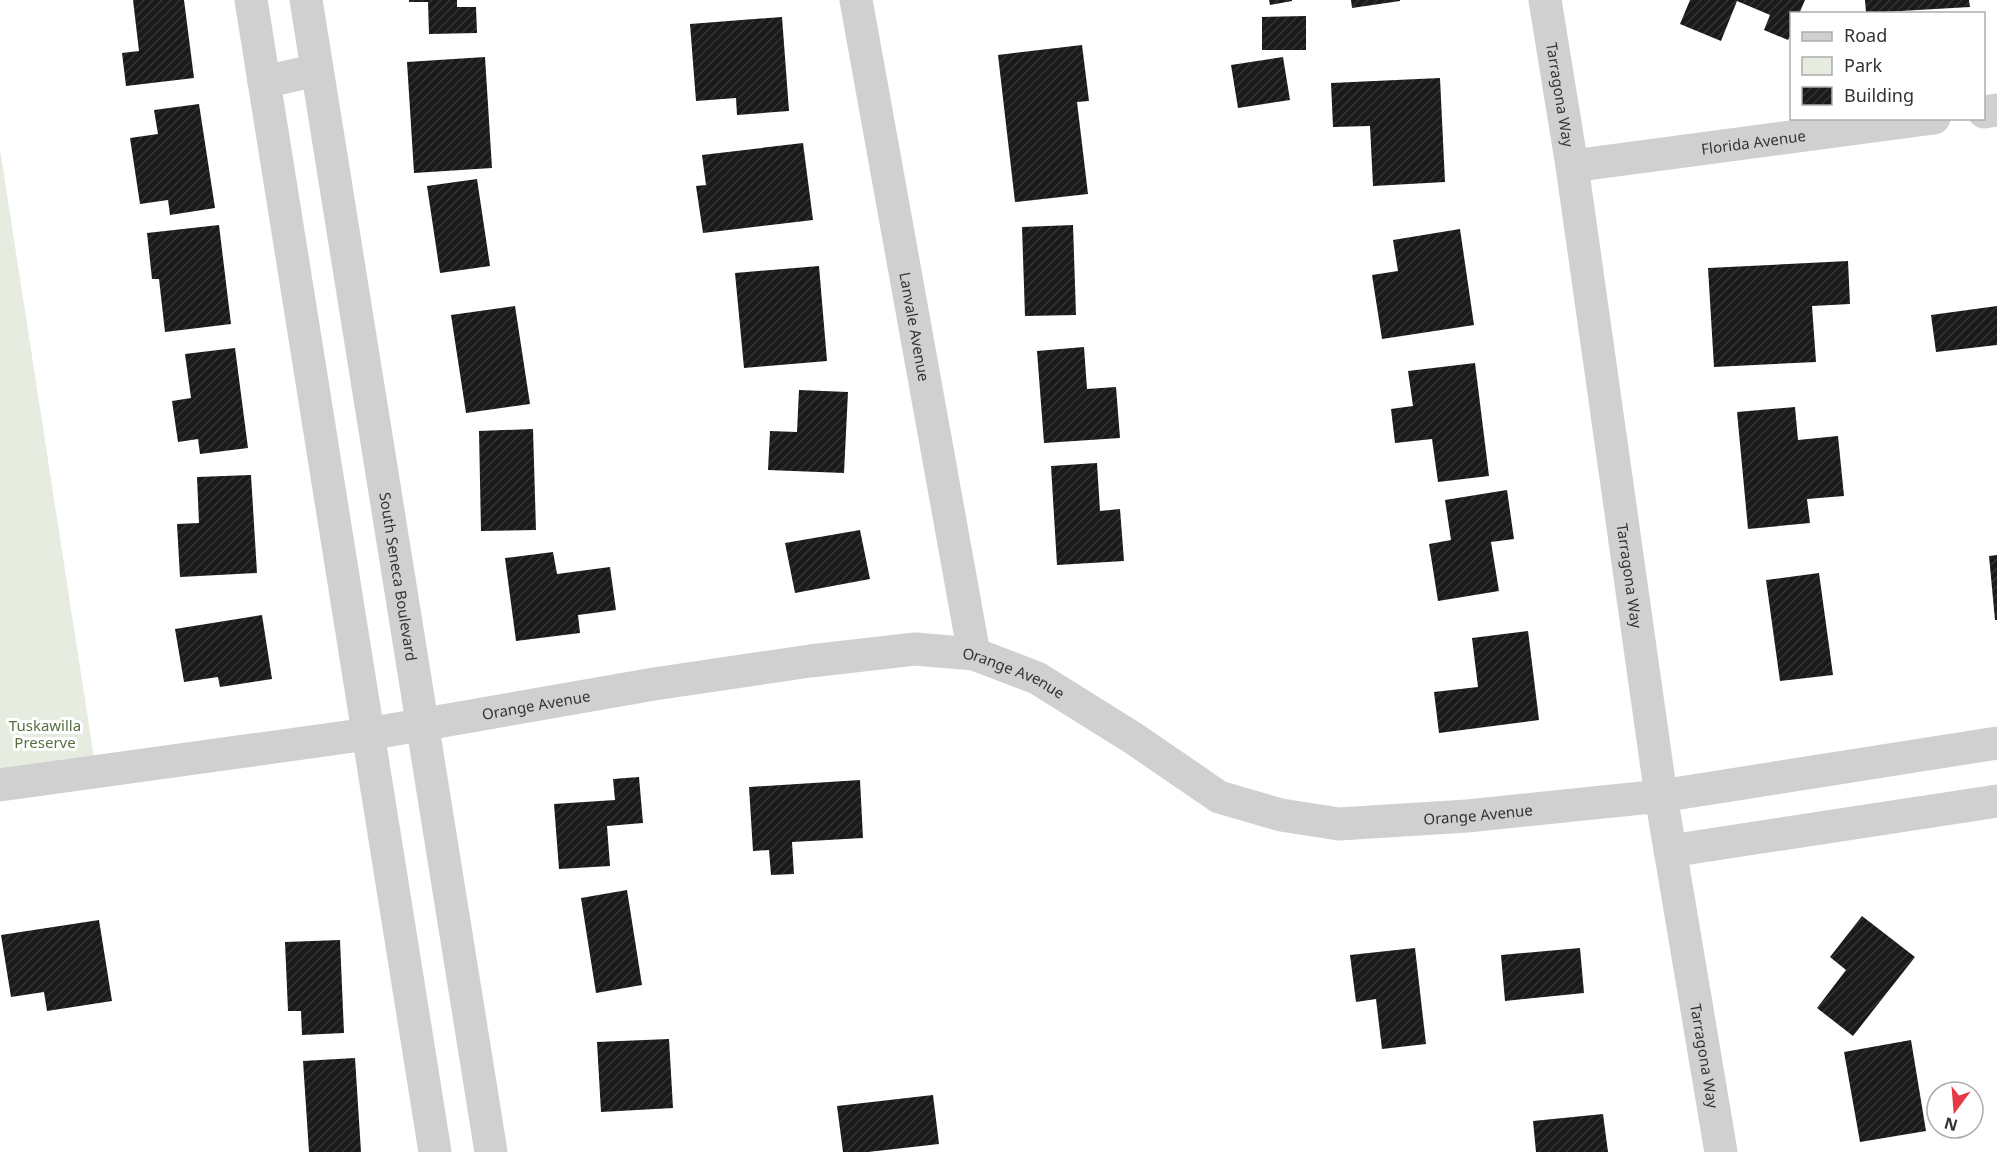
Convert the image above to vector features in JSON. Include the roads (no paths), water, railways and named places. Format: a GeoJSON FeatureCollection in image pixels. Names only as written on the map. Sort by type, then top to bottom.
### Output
{"type":"FeatureCollection","features":[{"type":"Feature","properties":{"kind":"street"},"geometry":{"type":"LineString","coordinates":[[251,0],[435,1152]]}},
{"type":"Feature","properties":{"kind":"street","name":"South Seneca Boulevard"},"geometry":{"type":"LineString","coordinates":[[306,0],[491,1152]]}},
{"type":"Feature","properties":{"kind":"street","name":"Lanvale Avenue"},"geometry":{"type":"LineString","coordinates":[[856,0],[974,654]]}},
{"type":"Feature","properties":{"kind":"street","name":"Tarragona Way"},"geometry":{"type":"LineString","coordinates":[[1545,0],[1572,166],[1661,796],[1721,1152]]}},
{"type":"Feature","properties":{"kind":"street"},"geometry":{"type":"LineString","coordinates":[[264,82],[317,70]]}},
{"type":"Feature","properties":{"kind":"street","name":"Florida Avenue"},"geometry":{"type":"LineString","coordinates":[[1572,166],[1919,120]]}},
{"type":"Feature","properties":{"kind":"street","name":"Orange Avenue"},"geometry":{"type":"LineString","coordinates":[[0,785],[368,734],[654,684],[810,661],[915,649],[974,654],[1037,678],[1133,738],[1219,797],[1281,815],[1339,824],[1467,816],[1661,796],[1997,743]]}},
{"type":"Feature","properties":{"kind":"street"},"geometry":{"type":"LineString","coordinates":[[1670,851],[1997,801]]}},
{"type":"Feature","properties":{"kind":"park label","name":"Tuskawilla Preserve"},"geometry":{"type":"Point","coordinates":[45,734]}}]}
